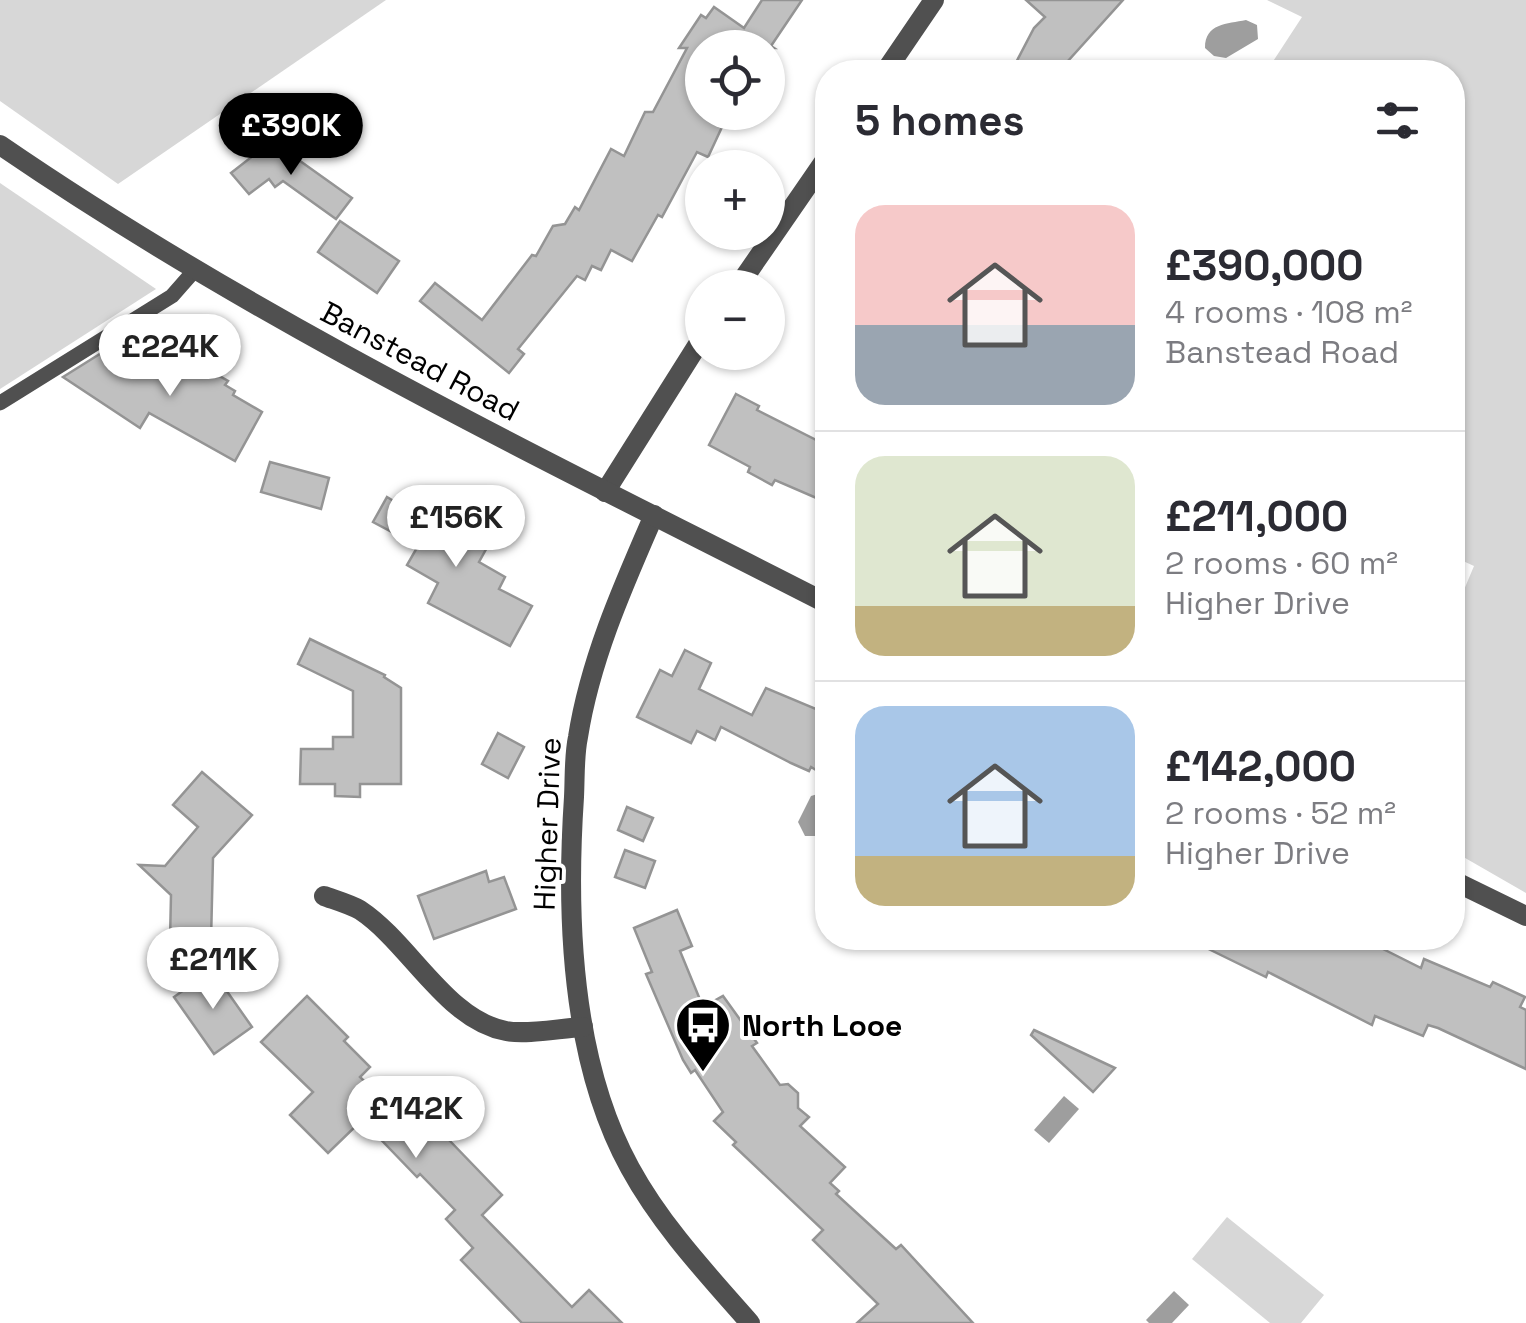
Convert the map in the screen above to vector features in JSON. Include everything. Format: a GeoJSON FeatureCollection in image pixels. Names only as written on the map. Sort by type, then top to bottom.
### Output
{"type":"FeatureCollection","features":[{"type":"Feature","properties":{"kind":"street"},"geometry":{"type":"LineString","coordinates":[[893,60],[934,0]]}},
{"type":"Feature","properties":{"kind":"street","name":"Banstead Road"},"geometry":{"type":"LineString","coordinates":[[0,145],[102,215],[330,348],[815,597]]}},
{"type":"Feature","properties":{"kind":"street"},"geometry":{"type":"LineString","coordinates":[[749,270],[815,175]]}},
{"type":"Feature","properties":{"kind":"street"},"geometry":{"type":"LineString","coordinates":[[605,492],[685,365]]}},
{"type":"Feature","properties":{"kind":"street","name":"Higher Drive"},"geometry":{"type":"LineString","coordinates":[[654,515],[604,638],[578,736],[571,839],[574,952],[583,1027],[606,1117],[629,1167],[660,1216],[750,1323]]}},
{"type":"Feature","properties":{"kind":"street"},"geometry":{"type":"LineString","coordinates":[[1465,886],[1526,916]]}},
{"type":"Feature","properties":{"kind":"street"},"geometry":{"type":"LineString","coordinates":[[324,896],[359,909],[460,1010],[486,1026],[511,1032],[583,1027]]}},
{"type":"Feature","properties":{"kind":"lane"},"geometry":{"type":"LineString","coordinates":[[0,402],[172,296],[194,271]]}},
{"type":"Feature","properties":{"kind":"shaded area"},"geometry":{"type":"Polygon","coordinates":[[[0,0],[386,0],[118,184],[0,101],[0,0]]]}},
{"type":"Feature","properties":{"kind":"shaded area"},"geometry":{"type":"Polygon","coordinates":[[[1267,0],[1526,0],[1526,893],[1465,858],[1465,587],[1474,566],[1465,562],[1465,60],[1274,60],[1302,17],[1267,0]]]}},
{"type":"Feature","properties":{"kind":"shaded area"},"geometry":{"type":"Polygon","coordinates":[[[1246,20],[1257,25],[1258,39],[1226,58],[1214,56],[1205,48],[1213,29],[1246,20]]]}},
{"type":"Feature","properties":{"kind":"shaded area"},"geometry":{"type":"Polygon","coordinates":[[[0,183],[156,289],[0,389],[0,183]]]}},
{"type":"Feature","properties":{"kind":"shaded area"},"geometry":{"type":"Polygon","coordinates":[[[815,795],[815,836],[805,836],[798,822],[815,795]]]}},
{"type":"Feature","properties":{"kind":"shaded area"},"geometry":{"type":"Polygon","coordinates":[[[1064,1096],[1079,1109],[1049,1143],[1034,1130],[1064,1096]]]}},
{"type":"Feature","properties":{"kind":"shaded area"},"geometry":{"type":"Polygon","coordinates":[[[1227,1217],[1324,1295],[1301,1323],[1270,1323],[1192,1259],[1227,1217]]]}},
{"type":"Feature","properties":{"kind":"shaded area"},"geometry":{"type":"Polygon","coordinates":[[[1174,1291],[1189,1305],[1172,1323],[1149,1323],[1146,1320],[1174,1291]]]}},
{"type":"Feature","properties":{"kind":"building"},"geometry":{"type":"Polygon","coordinates":[[[762,0],[802,0],[782,30],[691,30],[701,15],[706,18],[714,7],[744,28],[762,0]]]}},
{"type":"Feature","properties":{"kind":"building"},"geometry":{"type":"Polygon","coordinates":[[[1026,0],[1123,0],[1069,60],[1017,60],[1034,28],[1045,17],[1026,0]]]}},
{"type":"Feature","properties":{"kind":"building"},"geometry":{"type":"Polygon","coordinates":[[[685,52],[685,130],[721,130],[711,150],[685,150],[685,174],[632,261],[611,250],[601,270],[592,266],[585,280],[577,276],[518,349],[524,354],[509,373],[420,301],[435,283],[482,320],[532,255],[536,256],[553,226],[565,224],[575,207],[579,210],[611,149],[624,156],[645,112],[653,112],[685,52]]]}},
{"type":"Feature","properties":{"kind":"building"},"geometry":{"type":"Polygon","coordinates":[[[272,141],[352,198],[336,219],[283,181],[275,187],[269,179],[249,194],[231,173],[272,141]]]}},
{"type":"Feature","properties":{"kind":"building"},"geometry":{"type":"Polygon","coordinates":[[[340,221],[399,261],[377,293],[318,252],[340,221]]]}},
{"type":"Feature","properties":{"kind":"building"},"geometry":{"type":"Polygon","coordinates":[[[111,347],[121,353],[124,349],[175,380],[188,358],[228,381],[225,385],[235,391],[233,395],[262,412],[235,461],[149,413],[140,428],[63,377],[111,347]]]}},
{"type":"Feature","properties":{"kind":"building"},"geometry":{"type":"Polygon","coordinates":[[[736,394],[759,406],[757,410],[815,439],[815,497],[775,480],[772,485],[748,472],[750,467],[709,445],[736,394]]]}},
{"type":"Feature","properties":{"kind":"building"},"geometry":{"type":"Polygon","coordinates":[[[270,462],[329,478],[321,509],[261,492],[270,462]]]}},
{"type":"Feature","properties":{"kind":"building"},"geometry":{"type":"Polygon","coordinates":[[[387,497],[402,506],[405,501],[428,510],[490,542],[479,562],[505,577],[499,589],[532,606],[510,646],[428,603],[438,583],[407,565],[418,546],[373,522],[387,497]]]}},
{"type":"Feature","properties":{"kind":"building"},"geometry":{"type":"Polygon","coordinates":[[[310,639],[385,675],[401,688],[401,784],[360,784],[360,797],[335,796],[335,784],[300,784],[301,749],[333,749],[333,737],[353,737],[353,691],[298,664],[310,639]]]}},
{"type":"Feature","properties":{"kind":"building"},"geometry":{"type":"Polygon","coordinates":[[[685,650],[711,663],[699,689],[752,715],[766,688],[815,709],[815,769],[811,767],[809,771],[791,763],[721,727],[715,740],[697,731],[691,743],[637,717],[660,670],[672,676],[685,650]]]}},
{"type":"Feature","properties":{"kind":"building"},"geometry":{"type":"Polygon","coordinates":[[[498,733],[524,747],[508,778],[482,764],[498,733]]]}},
{"type":"Feature","properties":{"kind":"building"},"geometry":{"type":"Polygon","coordinates":[[[202,772],[252,815],[213,858],[211,941],[170,940],[171,895],[139,865],[165,866],[198,827],[173,805],[202,772]]]}},
{"type":"Feature","properties":{"kind":"building"},"geometry":{"type":"Polygon","coordinates":[[[627,807],[653,818],[643,841],[618,830],[627,807]]]}},
{"type":"Feature","properties":{"kind":"building"},"geometry":{"type":"Polygon","coordinates":[[[625,850],[655,861],[645,888],[615,877],[625,850]]]}},
{"type":"Feature","properties":{"kind":"building"},"geometry":{"type":"Polygon","coordinates":[[[486,871],[489,882],[504,877],[516,909],[434,939],[418,896],[486,871]]]}},
{"type":"Feature","properties":{"kind":"building"},"geometry":{"type":"Polygon","coordinates":[[[677,910],[692,946],[680,951],[703,1007],[723,996],[757,1043],[752,1046],[780,1085],[788,1084],[798,1093],[798,1108],[809,1117],[800,1126],[845,1167],[830,1183],[839,1191],[836,1194],[896,1249],[901,1245],[973,1323],[857,1323],[878,1304],[813,1240],[823,1230],[733,1145],[736,1142],[714,1121],[723,1112],[695,1070],[691,1073],[683,1060],[646,974],[652,972],[634,928],[677,910]]]}},
{"type":"Feature","properties":{"kind":"building"},"geometry":{"type":"Polygon","coordinates":[[[1211,950],[1385,950],[1421,968],[1424,959],[1490,987],[1493,982],[1525,997],[1520,1007],[1526,1010],[1526,1069],[1428,1025],[1423,1036],[1375,1016],[1372,1025],[1268,972],[1266,977],[1211,950]]]}},
{"type":"Feature","properties":{"kind":"building"},"geometry":{"type":"Polygon","coordinates":[[[212,970],[252,1027],[214,1054],[174,997],[212,970]]]}},
{"type":"Feature","properties":{"kind":"building"},"geometry":{"type":"Polygon","coordinates":[[[307,996],[348,1037],[344,1041],[370,1067],[360,1077],[397,1114],[409,1103],[420,1115],[423,1113],[502,1195],[482,1215],[572,1307],[589,1290],[622,1323],[522,1323],[461,1260],[473,1248],[446,1219],[455,1210],[362,1120],[328,1153],[290,1115],[313,1092],[261,1042],[307,996]]]}},
{"type":"Feature","properties":{"kind":"building"},"geometry":{"type":"Polygon","coordinates":[[[1034,1030],[1115,1068],[1093,1092],[1031,1035],[1034,1030]]]}},
{"type":"Feature","properties":{"kind":"place","name":"North Looe"},"geometry":{"type":"Point","coordinates":[703,1074]}}]}
